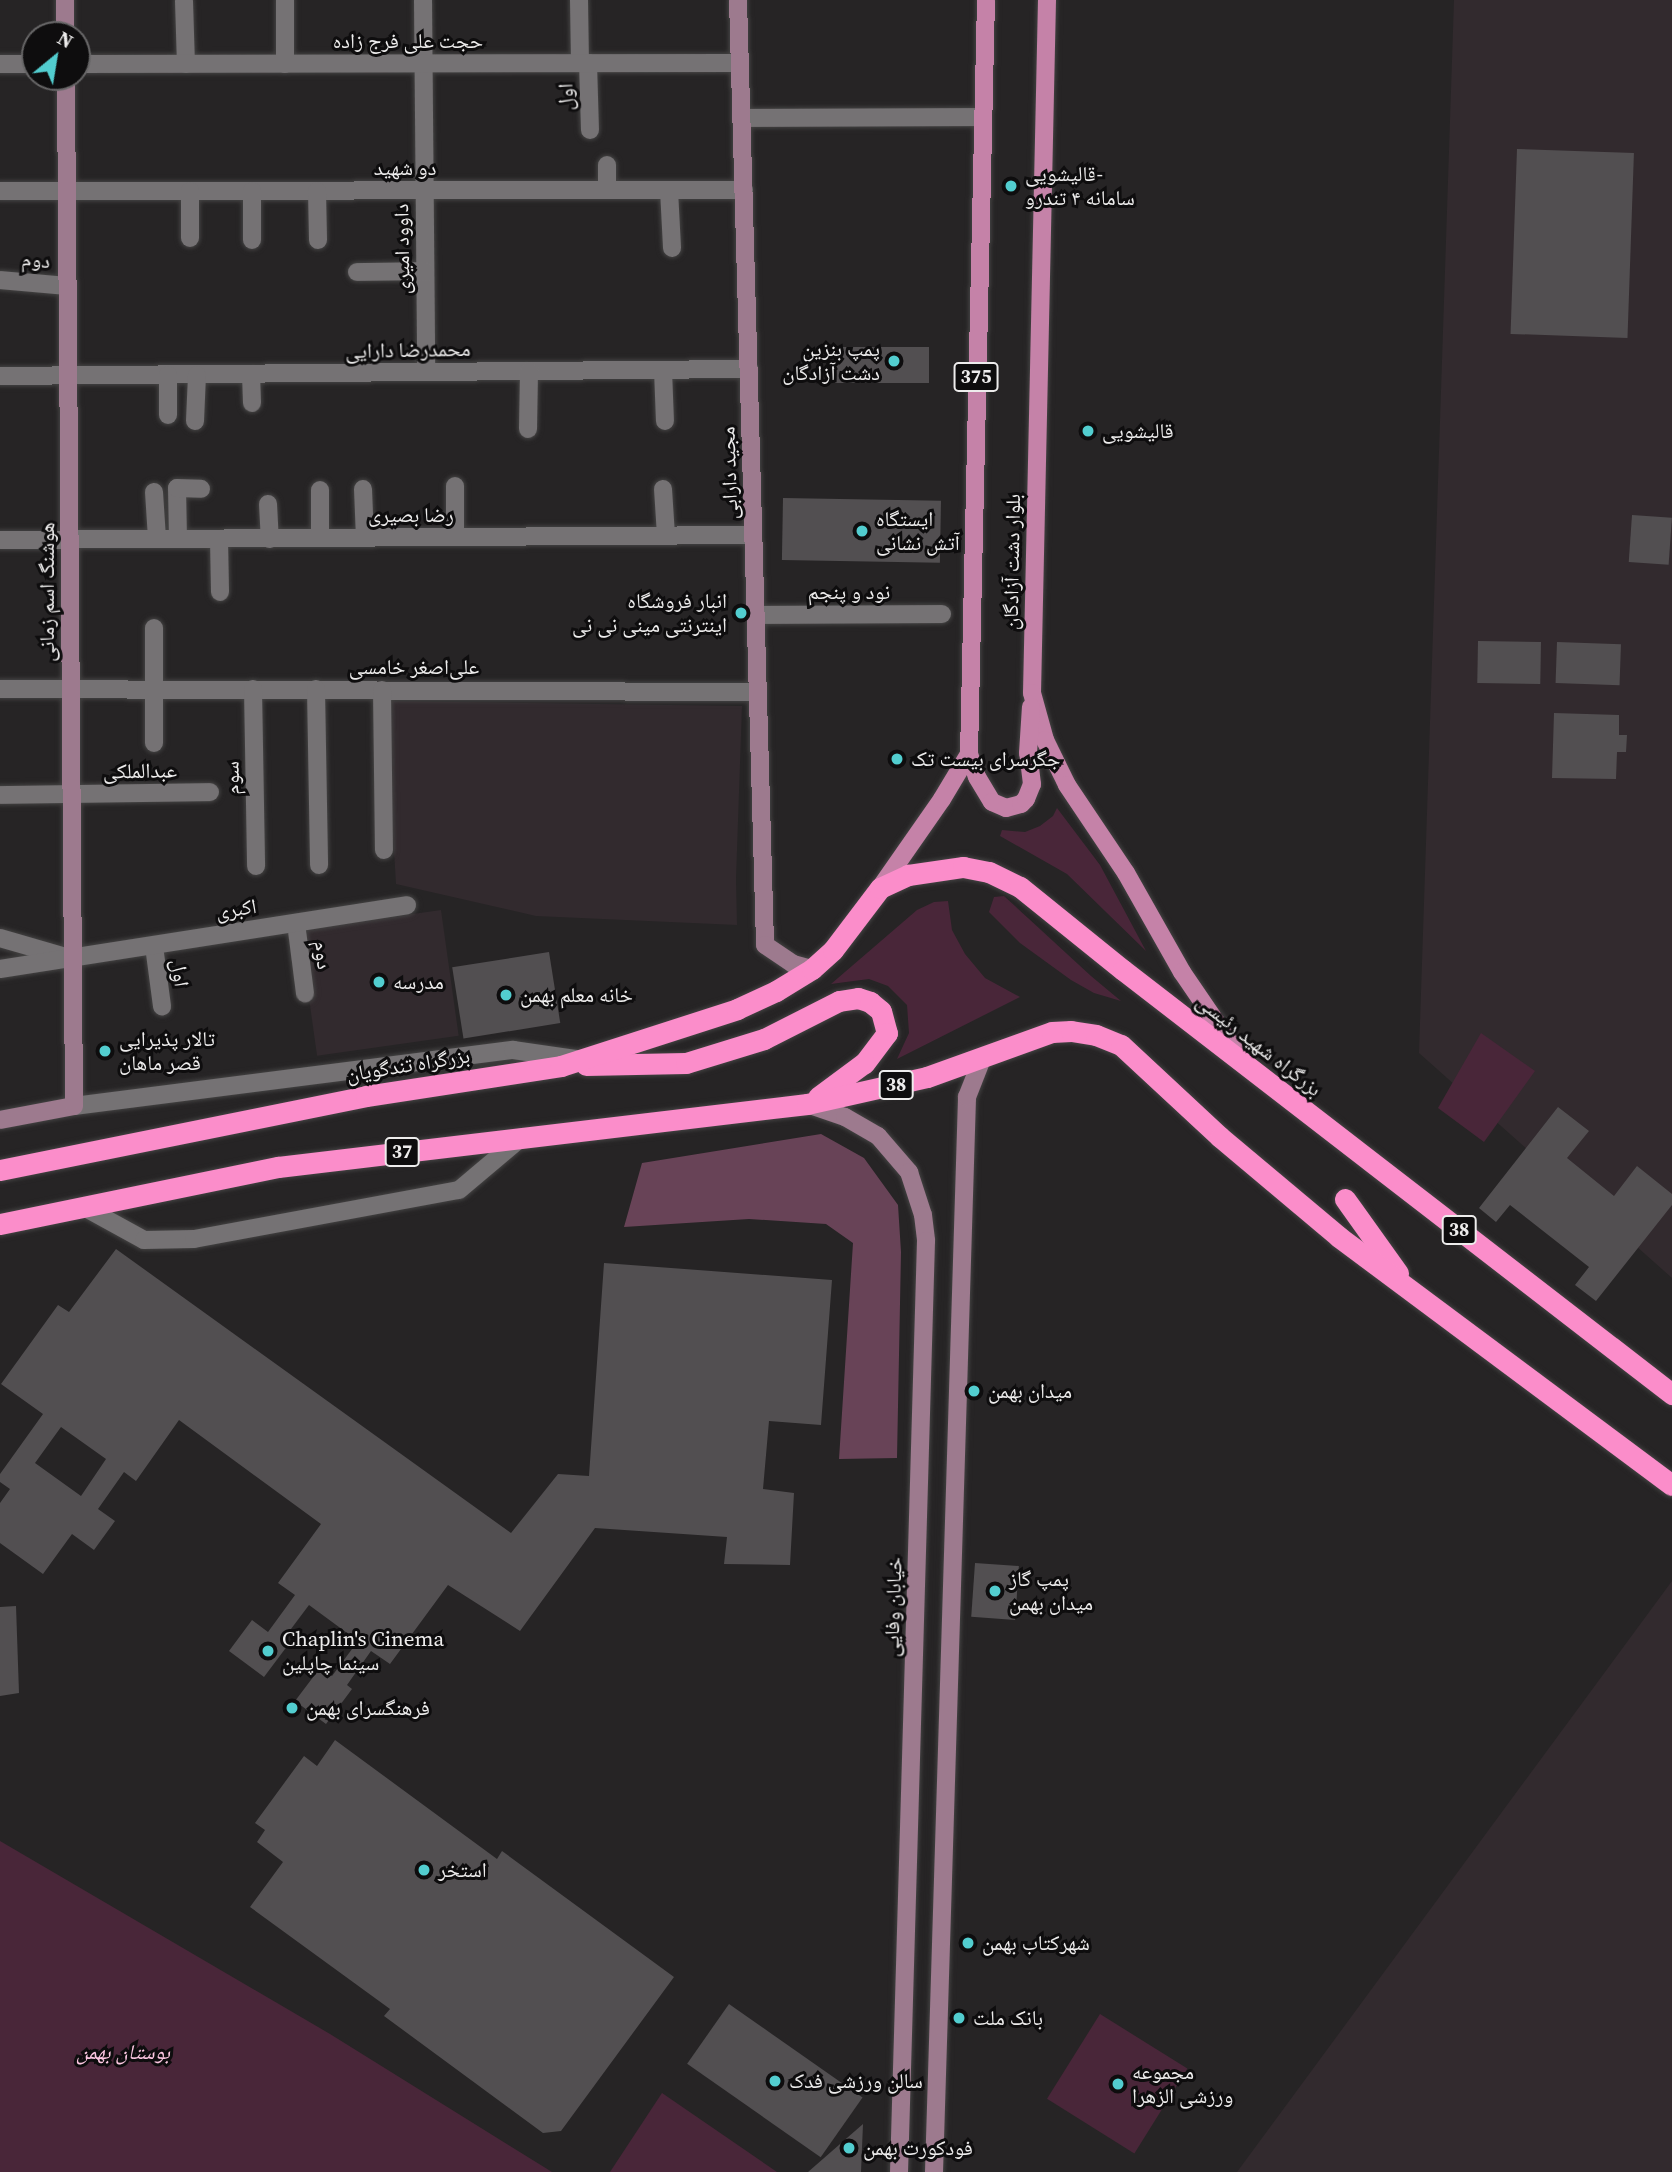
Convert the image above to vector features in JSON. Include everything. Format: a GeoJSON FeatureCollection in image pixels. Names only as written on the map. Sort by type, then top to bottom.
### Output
{"type":"FeatureCollection","features":[{"type":"Feature","properties":{"kind":"highway","name":"بزرگراه شهید رئیسی"},"geometry":{"type":"LineString","coordinates":[[812,969],[833,950],[880,888],[908,875],[963,867],[989,872],[1020,887],[1246,1066],[1672,1394]]}},
{"type":"Feature","properties":{"kind":"highway","name":"بزرگراه تندگویان"},"geometry":{"type":"LineString","coordinates":[[0,1170],[366,1096],[570,1063],[737,1009],[812,969]]}},
{"type":"Feature","properties":{"kind":"highway"},"geometry":{"type":"LineString","coordinates":[[570,1063],[686,1063],[764,1040],[839,1001],[858,998],[870,1002],[881,1011],[887,1033],[864,1063],[807,1104]]}},
{"type":"Feature","properties":{"kind":"highway","name":"38"},"geometry":{"type":"LineString","coordinates":[[807,1104],[868,1092],[982,1059],[1052,1032],[1096,1035],[1121,1045],[1220,1138],[1339,1237],[1672,1485]]}},
{"type":"Feature","properties":{"kind":"highway","name":"37"},"geometry":{"type":"LineString","coordinates":[[0,1224],[278,1167],[807,1104]]}},
{"type":"Feature","properties":{"kind":"highway"},"geometry":{"type":"LineString","coordinates":[[1345,1199],[1409,1289]]}},
{"type":"Feature","properties":{"kind":"main road"},"geometry":{"type":"LineString","coordinates":[[65,0],[65,21]]}},
{"type":"Feature","properties":{"kind":"main road","name":"مجید دارابی"},"geometry":{"type":"LineString","coordinates":[[738,0],[765,945],[793,964],[812,969]]}},
{"type":"Feature","properties":{"kind":"main road","name":"بلوار دشت آزادگان"},"geometry":{"type":"LineString","coordinates":[[880,888],[942,799],[968,754],[986,0]]}},
{"type":"Feature","properties":{"kind":"main road","name":"بلوار دشت آزادگان"},"geometry":{"type":"LineString","coordinates":[[1047,0],[1032,693],[1045,740],[1067,785],[1126,873],[1182,972],[1246,1066]]}},
{"type":"Feature","properties":{"kind":"main road","name":"هوشنگ اسم زمانی"},"geometry":{"type":"LineString","coordinates":[[66,91],[74,1106]]}},
{"type":"Feature","properties":{"kind":"main road"},"geometry":{"type":"LineString","coordinates":[[968,754],[977,777],[992,802],[1006,808],[1026,799],[1032,784],[1028,753],[1032,693]]}},
{"type":"Feature","properties":{"kind":"main road"},"geometry":{"type":"LineString","coordinates":[[934,2172],[967,1097],[982,1059]]}},
{"type":"Feature","properties":{"kind":"main road","name":"خیابان وفایی"},"geometry":{"type":"LineString","coordinates":[[807,1104],[845,1117],[878,1136],[894,1154],[909,1172],[923,1215],[926,1241],[899,2172]]}},
{"type":"Feature","properties":{"kind":"main road"},"geometry":{"type":"LineString","coordinates":[[0,1120],[74,1106]]}},
{"type":"Feature","properties":{"kind":"street"},"geometry":{"type":"LineString","coordinates":[[285,0],[285,64]]}},
{"type":"Feature","properties":{"kind":"street","name":"داوود امیری"},"geometry":{"type":"LineString","coordinates":[[423,0],[426,372]]}},
{"type":"Feature","properties":{"kind":"street","name":"اول"},"geometry":{"type":"LineString","coordinates":[[579,0],[590,130]]}},
{"type":"Feature","properties":{"kind":"street"},"geometry":{"type":"LineString","coordinates":[[184,1],[186,64]]}},
{"type":"Feature","properties":{"kind":"street","name":"حجت علی فرج زاده"},"geometry":{"type":"LineString","coordinates":[[91,64],[740,63]]}},
{"type":"Feature","properties":{"kind":"street"},"geometry":{"type":"LineString","coordinates":[[0,64],[21,64]]}},
{"type":"Feature","properties":{"kind":"street"},"geometry":{"type":"LineString","coordinates":[[741,118],[983,117]]}},
{"type":"Feature","properties":{"kind":"street"},"geometry":{"type":"LineString","coordinates":[[607,165],[607,190]]}},
{"type":"Feature","properties":{"kind":"street"},"geometry":{"type":"LineString","coordinates":[[669,190],[672,248]]}},
{"type":"Feature","properties":{"kind":"street","name":"دو شهید"},"geometry":{"type":"LineString","coordinates":[[0,191],[744,190]]}},
{"type":"Feature","properties":{"kind":"street"},"geometry":{"type":"LineString","coordinates":[[190,191],[190,238]]}},
{"type":"Feature","properties":{"kind":"street"},"geometry":{"type":"LineString","coordinates":[[252,191],[252,240]]}},
{"type":"Feature","properties":{"kind":"street"},"geometry":{"type":"LineString","coordinates":[[317,191],[318,240]]}},
{"type":"Feature","properties":{"kind":"street"},"geometry":{"type":"LineString","coordinates":[[357,272],[425,271]]}},
{"type":"Feature","properties":{"kind":"street","name":"دوم"},"geometry":{"type":"LineString","coordinates":[[0,280],[67,286]]}},
{"type":"Feature","properties":{"kind":"street","name":"محمدرضا دارایی"},"geometry":{"type":"LineString","coordinates":[[0,376],[749,369]]}},
{"type":"Feature","properties":{"kind":"street"},"geometry":{"type":"LineString","coordinates":[[663,370],[665,421]]}},
{"type":"Feature","properties":{"kind":"street"},"geometry":{"type":"LineString","coordinates":[[528,429],[530,371]]}},
{"type":"Feature","properties":{"kind":"street"},"geometry":{"type":"LineString","coordinates":[[251,374],[252,403]]}},
{"type":"Feature","properties":{"kind":"street"},"geometry":{"type":"LineString","coordinates":[[168,415],[169,375]]}},
{"type":"Feature","properties":{"kind":"street"},"geometry":{"type":"LineString","coordinates":[[195,421],[197,375]]}},
{"type":"Feature","properties":{"kind":"street"},"geometry":{"type":"LineString","coordinates":[[455,486],[455,537]]}},
{"type":"Feature","properties":{"kind":"street"},"geometry":{"type":"LineString","coordinates":[[178,539],[177,488],[201,489]]}},
{"type":"Feature","properties":{"kind":"street"},"geometry":{"type":"LineString","coordinates":[[363,489],[365,538]]}},
{"type":"Feature","properties":{"kind":"street"},"geometry":{"type":"LineString","coordinates":[[663,489],[666,535]]}},
{"type":"Feature","properties":{"kind":"street"},"geometry":{"type":"LineString","coordinates":[[320,490],[320,538]]}},
{"type":"Feature","properties":{"kind":"street"},"geometry":{"type":"LineString","coordinates":[[154,492],[158,539]]}},
{"type":"Feature","properties":{"kind":"street"},"geometry":{"type":"LineString","coordinates":[[268,504],[270,539]]}},
{"type":"Feature","properties":{"kind":"street","name":"رضا بصیری"},"geometry":{"type":"LineString","coordinates":[[0,540],[753,535]]}},
{"type":"Feature","properties":{"kind":"street"},"geometry":{"type":"LineString","coordinates":[[219,539],[220,592]]}},
{"type":"Feature","properties":{"kind":"street","name":"نود و پنجم"},"geometry":{"type":"LineString","coordinates":[[756,615],[942,614]]}},
{"type":"Feature","properties":{"kind":"street"},"geometry":{"type":"LineString","coordinates":[[154,628],[154,743]]}},
{"type":"Feature","properties":{"kind":"street","name":"سوم"},"geometry":{"type":"LineString","coordinates":[[253,688],[256,866]]}},
{"type":"Feature","properties":{"kind":"street","name":"علی‌اصغر خامسی"},"geometry":{"type":"LineString","coordinates":[[0,689],[758,692]]}},
{"type":"Feature","properties":{"kind":"street"},"geometry":{"type":"LineString","coordinates":[[316,689],[319,865]]}},
{"type":"Feature","properties":{"kind":"street"},"geometry":{"type":"LineString","coordinates":[[382,690],[384,850]]}},
{"type":"Feature","properties":{"kind":"street","name":"عبدالملکی"},"geometry":{"type":"LineString","coordinates":[[0,795],[210,792]]}},
{"type":"Feature","properties":{"kind":"street","name":"اکبری"},"geometry":{"type":"LineString","coordinates":[[0,969],[407,905]]}},
{"type":"Feature","properties":{"kind":"street","name":"دوم"},"geometry":{"type":"LineString","coordinates":[[296,923],[305,993]]}},
{"type":"Feature","properties":{"kind":"street"},"geometry":{"type":"LineString","coordinates":[[0,938],[73,959]]}},
{"type":"Feature","properties":{"kind":"street","name":"اول"},"geometry":{"type":"LineString","coordinates":[[154,946],[162,1006]]}},
{"type":"Feature","properties":{"kind":"street"},"geometry":{"type":"LineString","coordinates":[[74,1106],[513,1050],[570,1063]]}},
{"type":"Feature","properties":{"kind":"street"},"geometry":{"type":"LineString","coordinates":[[84,1207],[144,1240],[194,1239],[459,1190],[522,1137]]}},
{"type":"Feature","properties":{"kind":"shaded area"},"geometry":{"type":"Polygon","coordinates":[[[1454,0],[1672,0],[1672,1278],[1419,1053],[1454,0]]]}},
{"type":"Feature","properties":{"kind":"shaded area"},"geometry":{"type":"Polygon","coordinates":[[[385,701],[742,706],[737,925],[536,916],[396,884],[385,701]]]}},
{"type":"Feature","properties":{"kind":"shaded area","name":"مدرسه"},"geometry":{"type":"Polygon","coordinates":[[[441,910],[459,1036],[317,1056],[299,930],[441,910]]]}},
{"type":"Feature","properties":{"kind":"shaded area"},"geometry":{"type":"Polygon","coordinates":[[[821,1134],[864,1158],[898,1205],[901,1252],[897,1458],[839,1459],[853,1243],[826,1224],[749,1219],[624,1227],[642,1163],[821,1134]]]}},
{"type":"Feature","properties":{"kind":"shaded area"},"geometry":{"type":"Polygon","coordinates":[[[1672,1581],[1672,2172],[1237,2172],[1672,1581]]]}},
{"type":"Feature","properties":{"kind":"green space"},"geometry":{"type":"Polygon","coordinates":[[[1057,808],[1100,865],[1146,951],[1067,874],[1000,836],[1002,830],[1025,832],[1040,826],[1053,816],[1057,808]]]}},
{"type":"Feature","properties":{"kind":"green space"},"geometry":{"type":"Polygon","coordinates":[[[1004,896],[1121,1001],[1094,993],[1071,980],[1020,943],[989,912],[994,897],[1004,896]]]}},
{"type":"Feature","properties":{"kind":"green space"},"geometry":{"type":"Polygon","coordinates":[[[948,901],[952,930],[965,954],[985,978],[1020,997],[897,1059],[909,1033],[907,1005],[888,986],[869,979],[831,984],[917,910],[934,902],[948,901]]]}},
{"type":"Feature","properties":{"kind":"green space"},"geometry":{"type":"Polygon","coordinates":[[[1481,1033],[1535,1071],[1484,1142],[1438,1108],[1481,1033]]]}},
{"type":"Feature","properties":{"kind":"green space","name":"بوستان بهمن"},"geometry":{"type":"Polygon","coordinates":[[[0,1841],[330,2034],[552,2172],[0,2172],[0,1841]]]}},
{"type":"Feature","properties":{"kind":"green space","name":"مجموعه ورزشی الزهرا"},"geometry":{"type":"Polygon","coordinates":[[[1100,2014],[1187,2069],[1134,2153],[1047,2099],[1100,2014]]]}},
{"type":"Feature","properties":{"kind":"green space"},"geometry":{"type":"Polygon","coordinates":[[[662,2093],[777,2172],[610,2172],[662,2093]]]}},
{"type":"Feature","properties":{"kind":"building"},"geometry":{"type":"Polygon","coordinates":[[[1517,149],[1634,153],[1627,338],[1511,334],[1517,149]]]}},
{"type":"Feature","properties":{"kind":"building"},"geometry":{"type":"Polygon","coordinates":[[[835,347],[929,347],[929,383],[835,383],[835,347]]]}},
{"type":"Feature","properties":{"kind":"building","name":"ایستگاه آتش نشانی"},"geometry":{"type":"Polygon","coordinates":[[[783,498],[941,501],[940,563],[782,560],[783,498]]]}},
{"type":"Feature","properties":{"kind":"building"},"geometry":{"type":"Polygon","coordinates":[[[1632,515],[1672,518],[1669,565],[1629,562],[1632,515]]]}},
{"type":"Feature","properties":{"kind":"building"},"geometry":{"type":"Polygon","coordinates":[[[1478,641],[1541,642],[1540,684],[1477,683],[1478,641]]]}},
{"type":"Feature","properties":{"kind":"building"},"geometry":{"type":"Polygon","coordinates":[[[1557,642],[1621,644],[1620,685],[1556,683],[1557,642]]]}},
{"type":"Feature","properties":{"kind":"building"},"geometry":{"type":"Polygon","coordinates":[[[1554,713],[1619,715],[1619,735],[1627,735],[1626,752],[1617,752],[1616,779],[1552,778],[1554,713]]]}},
{"type":"Feature","properties":{"kind":"building","name":"خانه معلم بهمن"},"geometry":{"type":"Polygon","coordinates":[[[549,952],[560,1023],[463,1038],[452,967],[549,952]]]}},
{"type":"Feature","properties":{"kind":"building"},"geometry":{"type":"Polygon","coordinates":[[[1558,1107],[1589,1131],[1567,1158],[1614,1196],[1637,1166],[1672,1194],[1672,1205],[1596,1301],[1575,1285],[1589,1267],[1510,1205],[1496,1222],[1479,1208],[1558,1107]]]}},
{"type":"Feature","properties":{"kind":"building"},"geometry":{"type":"Polygon","coordinates":[[[116,1249],[511,1533],[558,1474],[589,1476],[604,1263],[832,1280],[821,1425],[769,1421],[763,1489],[794,1493],[790,1565],[724,1564],[727,1537],[595,1528],[520,1631],[448,1585],[390,1664],[371,1651],[347,1685],[352,1689],[326,1724],[295,1701],[320,1668],[332,1676],[358,1641],[309,1605],[282,1641],[288,1645],[264,1677],[229,1651],[252,1620],[268,1632],[295,1595],[278,1583],[321,1524],[179,1420],[136,1481],[124,1472],[98,1509],[115,1521],[94,1550],[72,1534],[43,1574],[0,1543],[0,1503],[10,1489],[0,1482],[0,1474],[43,1414],[1,1384],[58,1305],[69,1312],[116,1249]],[[61,1427],[35,1463],[81,1496],[106,1459],[61,1427]]]}},
{"type":"Feature","properties":{"kind":"building","name":"پمپ گاز میدان بهمن"},"geometry":{"type":"Polygon","coordinates":[[[975,1563],[1019,1566],[1015,1620],[971,1617],[975,1563]]]}},
{"type":"Feature","properties":{"kind":"building"},"geometry":{"type":"Polygon","coordinates":[[[16,1606],[19,1693],[0,1696],[0,1607],[16,1606]]]}},
{"type":"Feature","properties":{"kind":"building"},"geometry":{"type":"Polygon","coordinates":[[[335,1740],[497,1859],[502,1851],[674,1977],[561,2131],[543,2133],[384,2016],[390,2009],[250,1907],[283,1862],[257,1842],[265,1830],[255,1823],[304,1756],[317,1766],[335,1740]]]}},
{"type":"Feature","properties":{"kind":"building","name":"سالن ورزشی فدک"},"geometry":{"type":"Polygon","coordinates":[[[729,2004],[863,2097],[821,2157],[687,2064],[729,2004]]]}},
{"type":"Feature","properties":{"kind":"building","name":"فودکورت بهمن"},"geometry":{"type":"Polygon","coordinates":[[[863,2124],[861,2172],[808,2172],[863,2124]]]}},
{"type":"Feature","properties":{"kind":"place","name":"قالیشویی- سامانه ۴ تندرو"},"geometry":{"type":"Point","coordinates":[1011,186]}},
{"type":"Feature","properties":{"kind":"place","name":"پمپ بنزین دشت آزادگان"},"geometry":{"type":"Point","coordinates":[894,361]}},
{"type":"Feature","properties":{"kind":"place","name":"قالیشویی"},"geometry":{"type":"Point","coordinates":[1088,431]}},
{"type":"Feature","properties":{"kind":"place","name":"ایستگاه آتش نشانی"},"geometry":{"type":"Point","coordinates":[862,531]}},
{"type":"Feature","properties":{"kind":"place","name":"انبار فروشگاه اینترنتی مینی نی نی"},"geometry":{"type":"Point","coordinates":[741,613]}},
{"type":"Feature","properties":{"kind":"place","name":"جگرسرای بیست تک"},"geometry":{"type":"Point","coordinates":[897,759]}},
{"type":"Feature","properties":{"kind":"place","name":"مدرسه"},"geometry":{"type":"Point","coordinates":[379,982]}},
{"type":"Feature","properties":{"kind":"place","name":"خانه معلم بهمن"},"geometry":{"type":"Point","coordinates":[506,995]}},
{"type":"Feature","properties":{"kind":"place","name":"تالار پذیرایی قصر ماهان"},"geometry":{"type":"Point","coordinates":[105,1051]}},
{"type":"Feature","properties":{"kind":"place","name":"میدان بهمن"},"geometry":{"type":"Point","coordinates":[974,1391]}},
{"type":"Feature","properties":{"kind":"place","name":"پمپ گاز میدان بهمن"},"geometry":{"type":"Point","coordinates":[995,1591]}},
{"type":"Feature","properties":{"kind":"place","name":"Chaplin's Cinema سینما چاپلین"},"geometry":{"type":"Point","coordinates":[268,1651]}},
{"type":"Feature","properties":{"kind":"place","name":"فرهنگسرای بهمن"},"geometry":{"type":"Point","coordinates":[292,1708]}},
{"type":"Feature","properties":{"kind":"place","name":"استخر"},"geometry":{"type":"Point","coordinates":[424,1870]}},
{"type":"Feature","properties":{"kind":"place","name":"شهرکتاب بهمن"},"geometry":{"type":"Point","coordinates":[968,1943]}},
{"type":"Feature","properties":{"kind":"place","name":"بانک ملت"},"geometry":{"type":"Point","coordinates":[959,2018]}},
{"type":"Feature","properties":{"kind":"place","name":"سالن ورزشی فدک"},"geometry":{"type":"Point","coordinates":[775,2081]}},
{"type":"Feature","properties":{"kind":"place","name":"مجموعه ورزشی الزهرا"},"geometry":{"type":"Point","coordinates":[1118,2084]}},
{"type":"Feature","properties":{"kind":"place","name":"فودکورت بهمن"},"geometry":{"type":"Point","coordinates":[849,2148]}}]}
